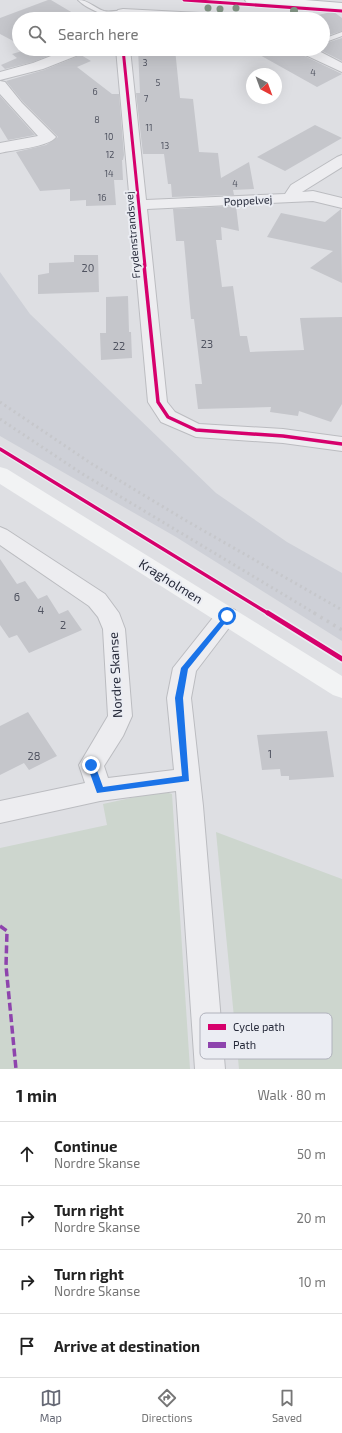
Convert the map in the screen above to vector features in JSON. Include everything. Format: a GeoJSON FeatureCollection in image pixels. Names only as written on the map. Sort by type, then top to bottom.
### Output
{"type":"FeatureCollection","features":[{"type":"Feature","properties":{"kind":"street"},"geometry":{"type":"LineString","coordinates":[[252,0],[342,7]]}},
{"type":"Feature","properties":{"kind":"street"},"geometry":{"type":"LineString","coordinates":[[123,11],[138,12]]}},
{"type":"Feature","properties":{"kind":"street"},"geometry":{"type":"LineString","coordinates":[[0,76],[38,66],[63,56]]}},
{"type":"Feature","properties":{"kind":"street","name":"Frydenstrandsvej"},"geometry":{"type":"LineString","coordinates":[[124,56],[158,402],[168,417],[196,430],[283,436],[342,444]]}},
{"type":"Feature","properties":{"kind":"street"},"geometry":{"type":"LineString","coordinates":[[318,56],[342,68]]}},
{"type":"Feature","properties":{"kind":"street"},"geometry":{"type":"LineString","coordinates":[[0,85],[17,106],[48,137],[41,140],[0,148]]}},
{"type":"Feature","properties":{"kind":"street"},"geometry":{"type":"LineString","coordinates":[[293,198],[293,193],[297,188],[342,160]]}},
{"type":"Feature","properties":{"kind":"street","name":"Poppelvej"},"geometry":{"type":"LineString","coordinates":[[139,205],[313,196],[342,203]]}},
{"type":"Feature","properties":{"kind":"street","name":"Kragholmen"},"geometry":{"type":"LineString","coordinates":[[0,474],[342,688]]}},
{"type":"Feature","properties":{"kind":"street","name":"Nordre Skanse"},"geometry":{"type":"LineString","coordinates":[[0,535],[97,600],[108,613],[114,629],[120,716],[116,730],[99,750],[91,765],[100,790]]}},
{"type":"Feature","properties":{"kind":"street"},"geometry":{"type":"LineString","coordinates":[[205,1013],[179,698],[185,668],[227,616]]}},
{"type":"Feature","properties":{"kind":"street"},"geometry":{"type":"LineString","coordinates":[[0,812],[100,790],[186,779]]}},
{"type":"Feature","properties":{"kind":"street"},"geometry":{"type":"LineString","coordinates":[[209,1059],[210,1069]]}},
{"type":"Feature","properties":{"kind":"lane"},"geometry":{"type":"LineString","coordinates":[[81,0],[101,12]]}},
{"type":"Feature","properties":{"kind":"lane"},"geometry":{"type":"LineString","coordinates":[[113,12],[123,11]]}},
{"type":"Feature","properties":{"kind":"lane"},"geometry":{"type":"LineString","coordinates":[[330,38],[342,34]]}},
{"type":"Feature","properties":{"kind":"shaded area"},"geometry":{"type":"Polygon","coordinates":[[[0,272],[30,314],[216,493],[287,542],[342,573],[342,641],[176,537],[0,436],[0,272]]]}},
{"type":"Feature","properties":{"kind":"shaded area"},"geometry":{"type":"Polygon","coordinates":[[[163,791],[172,794],[190,1069],[0,1069],[0,848],[107,825],[103,804],[163,791]]]}},
{"type":"Feature","properties":{"kind":"shaded area"},"geometry":{"type":"Polygon","coordinates":[[[216,832],[342,879],[342,1069],[239,1069],[238,1059],[332,1059],[332,1013],[234,1013],[216,832]]]}},
{"type":"Feature","properties":{"kind":"building"},"geometry":{"type":"Polygon","coordinates":[[[51,0],[71,12],[16,12],[51,0]]]}},
{"type":"Feature","properties":{"kind":"building"},"geometry":{"type":"Polygon","coordinates":[[[330,12],[334,12],[342,18],[342,31],[330,35],[330,12]]]}},
{"type":"Feature","properties":{"kind":"building"},"geometry":{"type":"Polygon","coordinates":[[[12,14],[12,40],[0,34],[0,18],[12,14]]]}},
{"type":"Feature","properties":{"kind":"building"},"geometry":{"type":"Polygon","coordinates":[[[342,38],[342,61],[330,55],[330,42],[342,38]]]}},
{"type":"Feature","properties":{"kind":"building"},"geometry":{"type":"Polygon","coordinates":[[[14,56],[48,56],[33,62],[5,69],[1,65],[17,58],[14,56]]]}},
{"type":"Feature","properties":{"kind":"building"},"geometry":{"type":"Polygon","coordinates":[[[79,56],[83,56],[91,61],[77,67],[112,94],[119,94],[124,155],[122,160],[123,180],[114,180],[116,205],[86,206],[86,200],[70,201],[70,189],[40,191],[16,152],[46,145],[58,137],[23,102],[6,81],[44,70],[79,56]]]}},
{"type":"Feature","properties":{"kind":"building"},"geometry":{"type":"Polygon","coordinates":[[[138,56],[176,56],[180,98],[193,99],[199,152],[218,153],[221,178],[249,162],[254,189],[233,190],[234,195],[172,197],[171,184],[168,184],[164,154],[143,154],[136,93],[140,93],[138,56]]]}},
{"type":"Feature","properties":{"kind":"building"},"geometry":{"type":"Polygon","coordinates":[[[262,56],[304,56],[342,74],[317,87],[262,56]]]}},
{"type":"Feature","properties":{"kind":"building"},"geometry":{"type":"Polygon","coordinates":[[[0,96],[35,135],[8,140],[0,127],[0,96]]]}},
{"type":"Feature","properties":{"kind":"building"},"geometry":{"type":"Polygon","coordinates":[[[315,125],[342,138],[285,171],[257,157],[315,125]]]}},
{"type":"Feature","properties":{"kind":"building"},"geometry":{"type":"Polygon","coordinates":[[[236,206],[239,231],[221,227],[222,240],[216,240],[222,287],[233,286],[240,336],[247,336],[250,352],[304,350],[300,318],[342,317],[342,404],[331,422],[299,411],[298,416],[270,412],[271,407],[198,409],[195,384],[202,384],[194,319],[191,319],[184,241],[176,241],[173,209],[236,206]]]}},
{"type":"Feature","properties":{"kind":"building"},"geometry":{"type":"Polygon","coordinates":[[[341,209],[342,283],[310,268],[333,251],[267,237],[281,213],[325,222],[341,209]]]}},
{"type":"Feature","properties":{"kind":"building"},"geometry":{"type":"Polygon","coordinates":[[[74,255],[98,255],[99,292],[38,294],[38,275],[49,273],[49,263],[74,262],[74,255]]]}},
{"type":"Feature","properties":{"kind":"building"},"geometry":{"type":"Polygon","coordinates":[[[128,296],[129,332],[131,332],[132,358],[101,360],[100,333],[106,333],[106,297],[128,296]]]}},
{"type":"Feature","properties":{"kind":"building"},"geometry":{"type":"Polygon","coordinates":[[[0,559],[17,584],[25,581],[38,599],[47,595],[59,614],[68,610],[82,630],[29,653],[17,635],[9,638],[0,625],[0,559]]]}},
{"type":"Feature","properties":{"kind":"building"},"geometry":{"type":"Polygon","coordinates":[[[28,712],[57,756],[29,770],[24,763],[0,775],[0,726],[28,712]]]}},
{"type":"Feature","properties":{"kind":"building"},"geometry":{"type":"Polygon","coordinates":[[[327,731],[334,777],[289,780],[289,776],[281,776],[280,769],[262,770],[257,735],[327,731]]]}},
{"type":"Feature","properties":{"kind":"railway"},"geometry":{"type":"LineString","coordinates":[[0,402],[92,464],[185,520],[342,610]]}},
{"type":"Feature","properties":{"kind":"railway"},"geometry":{"type":"LineString","coordinates":[[0,419],[81,473],[316,614]]}},
{"type":"Feature","properties":{"kind":"railway"},"geometry":{"type":"LineString","coordinates":[[314,613],[342,630]]}},
{"type":"Feature","properties":{"kind":"marked path"},"geometry":{"type":"LineString","coordinates":[[0,926],[7,931],[6,966],[16,1069]]}},
{"type":"Feature","properties":{"kind":"cycle path"},"geometry":{"type":"LineString","coordinates":[[184,0],[342,11]]}},
{"type":"Feature","properties":{"kind":"cycle path"},"geometry":{"type":"LineString","coordinates":[[124,56],[158,402],[168,417],[196,430],[283,436],[342,444]]}},
{"type":"Feature","properties":{"kind":"cycle path"},"geometry":{"type":"LineString","coordinates":[[0,449],[342,659]]}},
{"type":"Feature","properties":{"kind":"route"},"geometry":{"type":"LineString","coordinates":[[91,765],[100,790],[186,779],[179,698],[185,668],[227,616]]}}]}
